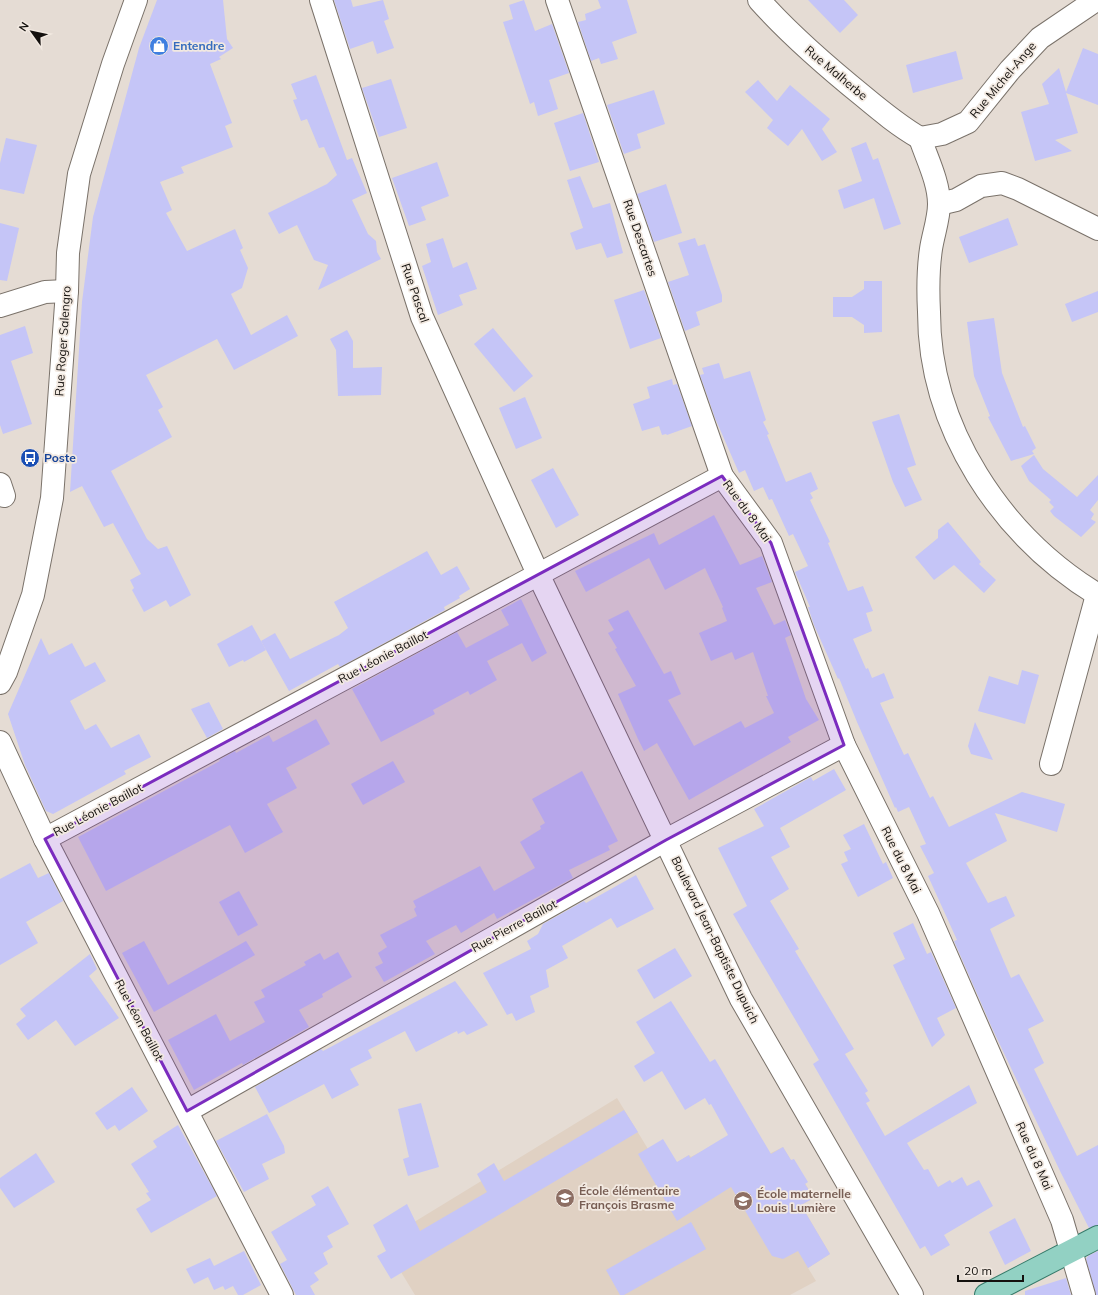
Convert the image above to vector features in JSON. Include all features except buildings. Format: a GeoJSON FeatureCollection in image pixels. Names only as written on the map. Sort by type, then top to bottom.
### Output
{"type":"FeatureCollection","features":[{"type":"Feature","properties":{"kind":"main road"},"geometry":{"type":"LineString","coordinates":[[986,1295],[1098,1237]]}},
{"type":"Feature","properties":{"kind":"street","name":"Rue Roger Salengro"},"geometry":{"type":"LineString","coordinates":[[0,683],[6,672],[33,595],[42,558],[52,498],[67,291],[68,253],[79,174],[113,64],[136,0]]}},
{"type":"Feature","properties":{"kind":"street","name":"Rue Pascal"},"geometry":{"type":"LineString","coordinates":[[321,0],[422,317],[538,574]]}},
{"type":"Feature","properties":{"kind":"street","name":"Rue Descartes"},"geometry":{"type":"LineString","coordinates":[[558,0],[722,476]]}},
{"type":"Feature","properties":{"kind":"street","name":"Rue Malherbe"},"geometry":{"type":"LineString","coordinates":[[759,0],[802,44],[842,79],[904,129],[920,138]]}},
{"type":"Feature","properties":{"kind":"street","name":"Rue Michel-Ange"},"geometry":{"type":"LineString","coordinates":[[920,138],[942,134],[968,122],[1010,70],[1040,38],[1096,0]]}},
{"type":"Feature","properties":{"kind":"street"},"geometry":{"type":"LineString","coordinates":[[920,138],[934,178],[939,204],[931,251],[929,313],[937,381],[947,414],[962,447],[982,483],[1018,530],[1051,562],[1098,595],[1050,764]]}},
{"type":"Feature","properties":{"kind":"street"},"geometry":{"type":"LineString","coordinates":[[939,204],[956,200],[981,186],[1002,183],[1018,189],[1098,229]]}},
{"type":"Feature","properties":{"kind":"street"},"geometry":{"type":"LineString","coordinates":[[0,306],[45,292],[67,291]]}},
{"type":"Feature","properties":{"kind":"street","name":"Rue Léonie Baillot"},"geometry":{"type":"LineString","coordinates":[[45,839],[722,476]]}},
{"type":"Feature","properties":{"kind":"street","name":"Rue du 8 Mai"},"geometry":{"type":"LineString","coordinates":[[722,476],[771,543],[844,745],[928,913],[1062,1220],[1084,1295]]}},
{"type":"Feature","properties":{"kind":"street","name":"Boulevard Jean-Baptiste Dupuich"},"geometry":{"type":"LineString","coordinates":[[538,574],[741,999],[912,1295]]}},
{"type":"Feature","properties":{"kind":"street","name":"Rue Léon Baillot"},"geometry":{"type":"LineString","coordinates":[[0,742],[45,839],[282,1295]]}},
{"type":"Feature","properties":{"kind":"street","name":"Rue Pierre Baillot"},"geometry":{"type":"LineString","coordinates":[[187,1111],[666,840],[844,745]]}},
{"type":"Feature","properties":{"kind":"highlighted area"},"geometry":{"type":"Polygon","coordinates":[[[722,476],[771,543],[844,745],[666,840],[187,1111],[45,839],[722,476]]]}},
{"type":"Feature","properties":{"kind":"shaded area","name":"École élémentaire François Brasme"},"geometry":{"type":"Polygon","coordinates":[[[617,1098],[662,1172],[689,1155],[691,1157],[702,1151],[707,1159],[771,1153],[783,1147],[814,1198],[801,1205],[830,1254],[808,1268],[816,1281],[790,1295],[415,1295],[401,1272],[388,1238],[617,1098]]]}},
{"type":"Feature","properties":{"kind":"place","name":"Entendre"},"geometry":{"type":"Point","coordinates":[159,46]}},
{"type":"Feature","properties":{"kind":"place","name":"Poste"},"geometry":{"type":"Point","coordinates":[30,458]}},
{"type":"Feature","properties":{"kind":"place","name":"École élémentaire François Brasme"},"geometry":{"type":"Point","coordinates":[565,1198]}},
{"type":"Feature","properties":{"kind":"place","name":"École maternelle Louis Lumière"},"geometry":{"type":"Point","coordinates":[743,1201]}}]}
